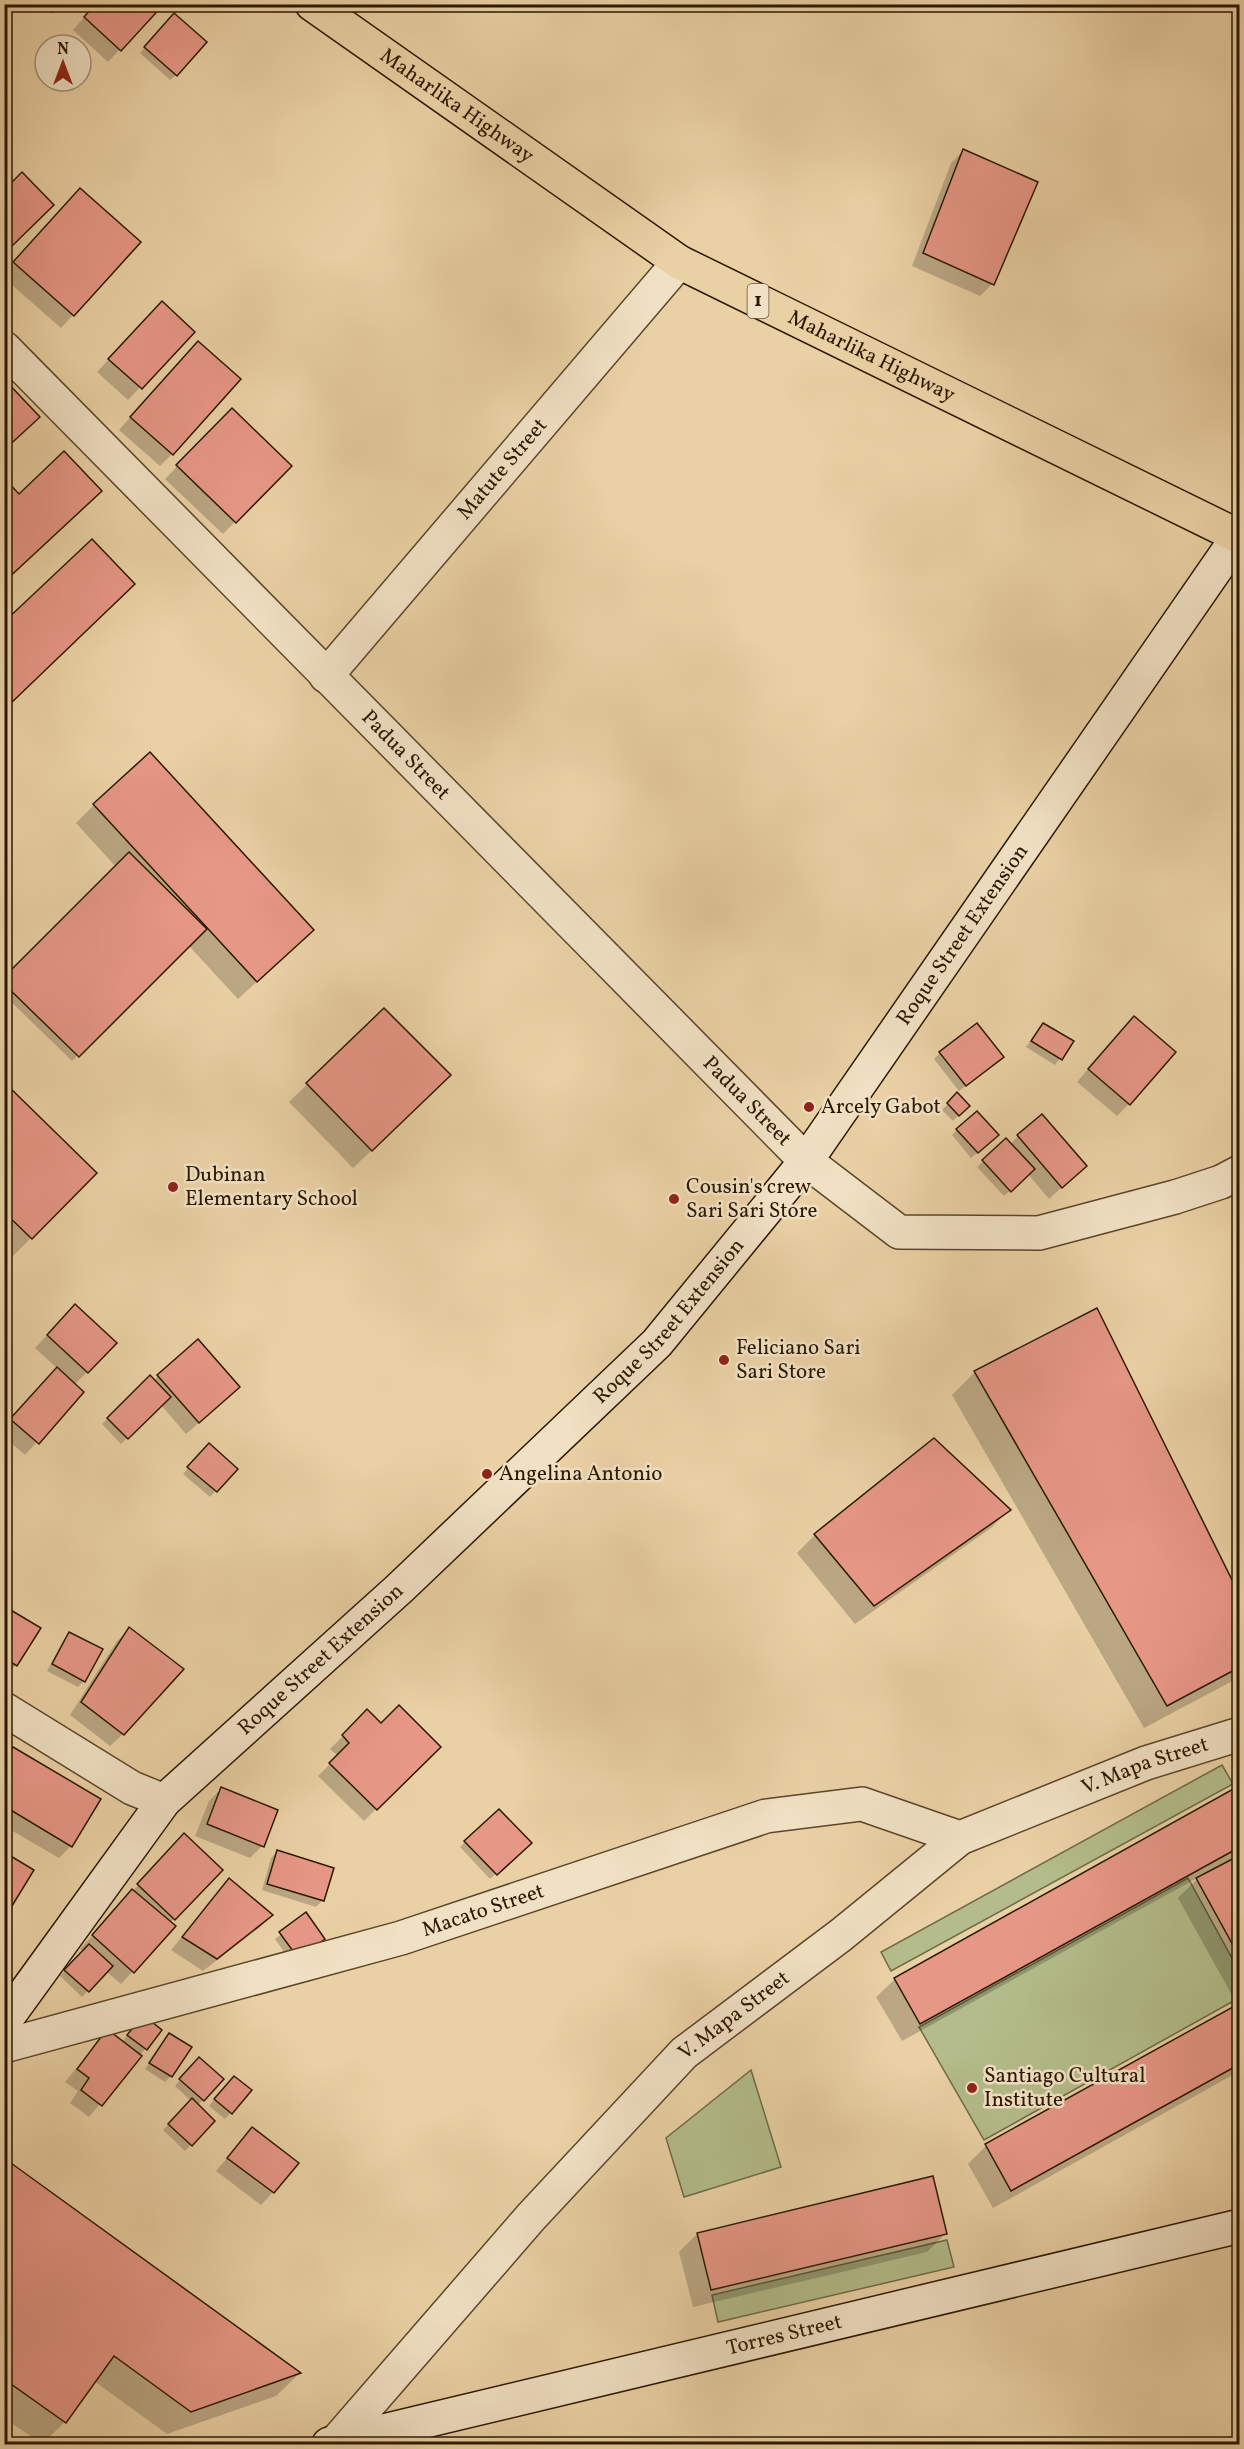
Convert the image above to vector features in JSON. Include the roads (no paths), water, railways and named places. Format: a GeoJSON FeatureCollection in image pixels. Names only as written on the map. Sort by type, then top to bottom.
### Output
{"type":"FeatureCollection","features":[{"type":"Feature","properties":{"kind":"main road","name":"Maharlika Highway"},"geometry":{"type":"LineString","coordinates":[[312,4],[679,262],[1238,536]]}},
{"type":"Feature","properties":{"kind":"street","name":"Matute Street"},"geometry":{"type":"LineString","coordinates":[[326,676],[679,262]]}},
{"type":"Feature","properties":{"kind":"street","name":"Padua Street"},"geometry":{"type":"LineString","coordinates":[[4,348],[807,1161],[899,1232],[1039,1233],[1175,1197],[1221,1182],[1239,1172]]}},
{"type":"Feature","properties":{"kind":"street","name":"Roque Street Extension"},"geometry":{"type":"LineString","coordinates":[[4,2022],[164,1801],[400,1588],[657,1343],[807,1161],[1238,536]]}},
{"type":"Feature","properties":{"kind":"street"},"geometry":{"type":"LineString","coordinates":[[4,1708],[132,1788],[164,1801]]}},
{"type":"Feature","properties":{"kind":"street","name":"V. Mapa Street"},"geometry":{"type":"LineString","coordinates":[[332,2444],[531,2217],[684,2053],[842,1935],[960,1838],[1146,1763],[1239,1734]]}},
{"type":"Feature","properties":{"kind":"street","name":"Macato Street"},"geometry":{"type":"LineString","coordinates":[[4,2046],[401,1938],[766,1816],[862,1804],[960,1838]]}},
{"type":"Feature","properties":{"kind":"street","name":"Torres Street"},"geometry":{"type":"LineString","coordinates":[[332,2444],[1239,2226]]}},
{"type":"Feature","properties":{"kind":"place","name":"Arcely Gabot"},"geometry":{"type":"Point","coordinates":[809,1107]}},
{"type":"Feature","properties":{"kind":"place","name":"Dubinan Elementary School"},"geometry":{"type":"Point","coordinates":[173,1187]}},
{"type":"Feature","properties":{"kind":"place","name":"Cousin's crew Sari Sari Store"},"geometry":{"type":"Point","coordinates":[674,1199]}},
{"type":"Feature","properties":{"kind":"place","name":"Feliciano Sari Sari Store"},"geometry":{"type":"Point","coordinates":[724,1360]}},
{"type":"Feature","properties":{"kind":"place","name":"Angelina Antonio"},"geometry":{"type":"Point","coordinates":[487,1474]}},
{"type":"Feature","properties":{"kind":"place","name":"Santiago Cultural Institute"},"geometry":{"type":"Point","coordinates":[972,2088]}}]}
